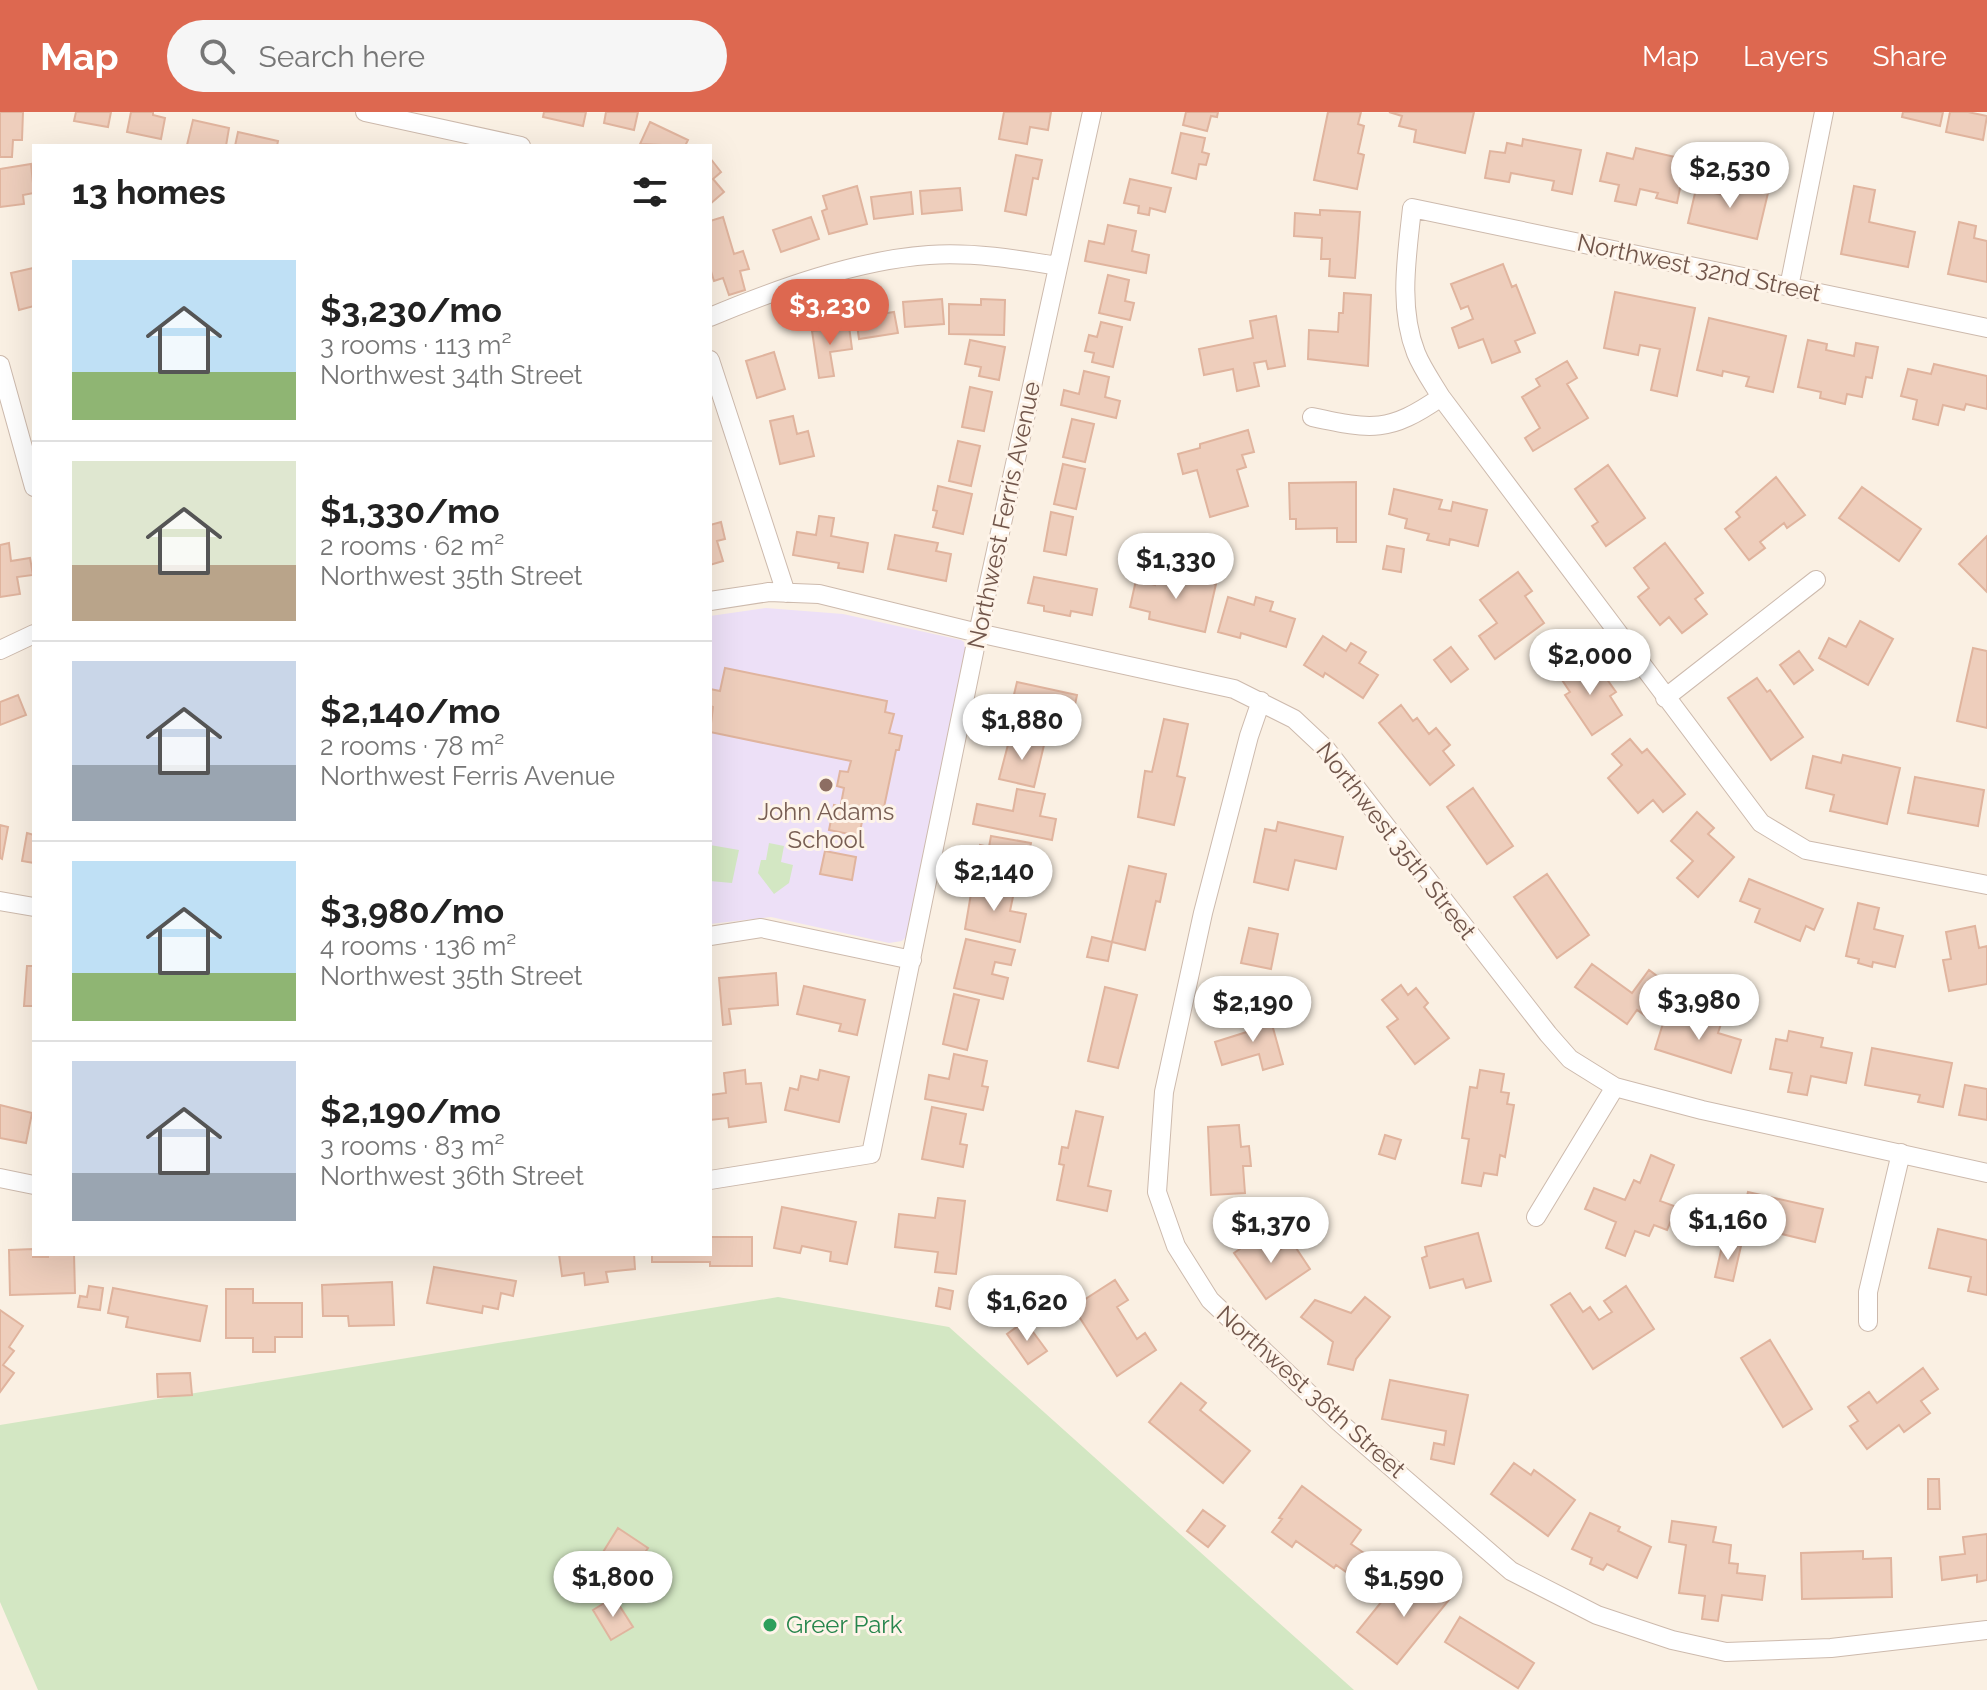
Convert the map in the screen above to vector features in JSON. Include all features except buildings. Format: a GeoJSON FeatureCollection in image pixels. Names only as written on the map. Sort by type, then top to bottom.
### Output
{"type":"FeatureCollection","features":[{"type":"Feature","properties":{"kind":"street"},"geometry":{"type":"LineString","coordinates":[[365,112],[512,144]]}},
{"type":"Feature","properties":{"kind":"street","name":"Northwest Ferris Avenue"},"geometry":{"type":"LineString","coordinates":[[712,1180],[871,1154],[978,633],[1092,112]]}},
{"type":"Feature","properties":{"kind":"street"},"geometry":{"type":"LineString","coordinates":[[1789,287],[1824,112]]}},
{"type":"Feature","properties":{"kind":"street","name":"Northwest 32nd Street"},"geometry":{"type":"LineString","coordinates":[[1441,397],[1416,354],[1406,318],[1412,208],[1987,328]]}},
{"type":"Feature","properties":{"kind":"street"},"geometry":{"type":"LineString","coordinates":[[712,316],[777,289],[857,268],[929,255],[1008,258],[1058,266]]}},
{"type":"Feature","properties":{"kind":"street"},"geometry":{"type":"LineString","coordinates":[[0,365],[32,480]]}},
{"type":"Feature","properties":{"kind":"street"},"geometry":{"type":"LineString","coordinates":[[712,366],[786,593]]}},
{"type":"Feature","properties":{"kind":"street"},"geometry":{"type":"LineString","coordinates":[[1312,417],[1356,427],[1385,427],[1417,413],[1441,397],[1761,823],[1806,850],[1987,885]]}},
{"type":"Feature","properties":{"kind":"street"},"geometry":{"type":"LineString","coordinates":[[1665,698],[1816,580]]}},
{"type":"Feature","properties":{"kind":"street","name":"Northwest 35th Street"},"geometry":{"type":"LineString","coordinates":[[712,600],[734,595],[819,594],[978,633],[1234,689],[1261,701],[1294,719],[1326,749],[1570,1059],[1615,1087],[1702,1110],[1987,1173]]}},
{"type":"Feature","properties":{"kind":"street"},"geometry":{"type":"LineString","coordinates":[[0,650],[32,635]]}},
{"type":"Feature","properties":{"kind":"street","name":"Northwest 36th Street"},"geometry":{"type":"LineString","coordinates":[[1261,701],[1203,913],[1164,1092],[1157,1192],[1176,1246],[1210,1300],[1339,1422],[1511,1571],[1597,1615],[1672,1640],[1726,1652],[1831,1648],[1987,1630]]}},
{"type":"Feature","properties":{"kind":"street"},"geometry":{"type":"LineString","coordinates":[[0,901],[32,907]]}},
{"type":"Feature","properties":{"kind":"street"},"geometry":{"type":"LineString","coordinates":[[712,936],[761,928],[912,960]]}},
{"type":"Feature","properties":{"kind":"street"},"geometry":{"type":"LineString","coordinates":[[1536,1217],[1615,1087]]}},
{"type":"Feature","properties":{"kind":"street"},"geometry":{"type":"LineString","coordinates":[[1868,1322],[1868,1292],[1901,1153]]}},
{"type":"Feature","properties":{"kind":"street"},"geometry":{"type":"LineString","coordinates":[[0,1178],[32,1185]]}},
{"type":"Feature","properties":{"kind":"shaded area","name":"John Adams School"},"geometry":{"type":"Polygon","coordinates":[[[766,608],[843,614],[961,640],[968,645],[910,933],[902,941],[889,943],[771,917],[712,924],[712,616],[766,608]]]}},
{"type":"Feature","properties":{"kind":"green space"},"geometry":{"type":"Polygon","coordinates":[[[769,843],[784,846],[781,862],[793,865],[789,883],[774,894],[758,873],[761,860],[766,860],[769,843]]]}},
{"type":"Feature","properties":{"kind":"green space"},"geometry":{"type":"Polygon","coordinates":[[[712,845],[739,850],[732,883],[712,881],[712,845]]]}},
{"type":"Feature","properties":{"kind":"green space","name":"Greer Park"},"geometry":{"type":"Polygon","coordinates":[[[778,1297],[949,1327],[1354,1690],[38,1690],[0,1602],[0,1425],[778,1297]]]}},
{"type":"Feature","properties":{"kind":"place","name":"John Adams School"},"geometry":{"type":"Point","coordinates":[826,785]}},
{"type":"Feature","properties":{"kind":"place","name":"Greer Park"},"geometry":{"type":"Point","coordinates":[770,1625]}}]}
